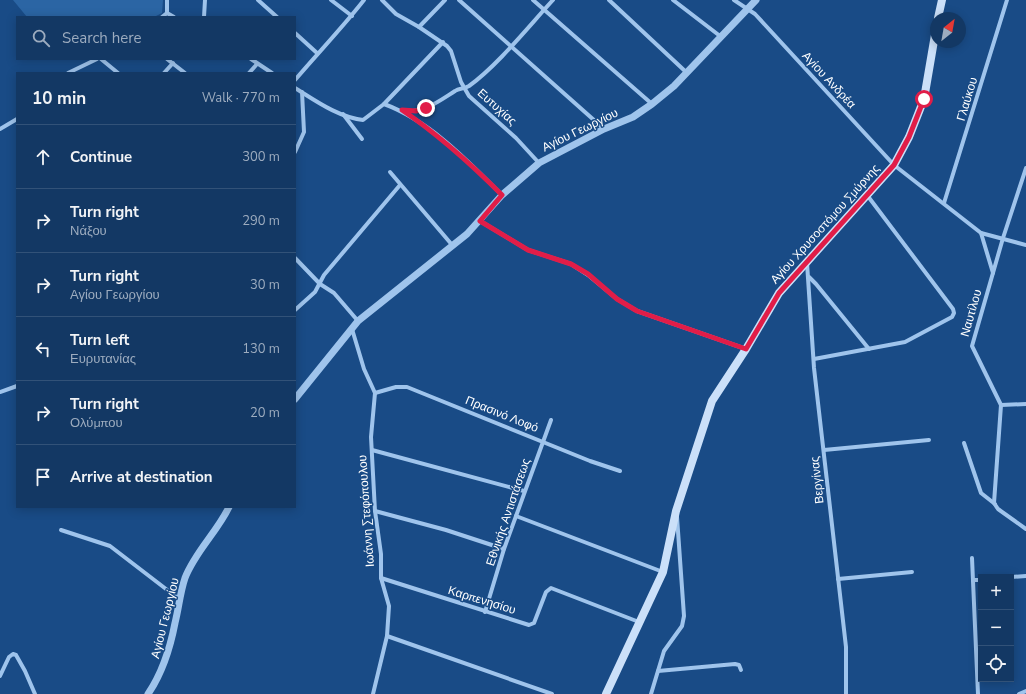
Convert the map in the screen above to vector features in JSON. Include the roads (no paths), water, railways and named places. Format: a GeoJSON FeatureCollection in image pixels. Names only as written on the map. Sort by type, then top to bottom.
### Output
{"type":"FeatureCollection","features":[{"type":"Feature","properties":{"kind":"main road"},"geometry":{"type":"LineString","coordinates":[[939,12],[942,0]]}},
{"type":"Feature","properties":{"kind":"main road","name":"Αγίου Χρυσοστόμου Σμύρνης"},"geometry":{"type":"LineString","coordinates":[[606,694],[663,572],[676,511],[712,401],[746,349],[779,293],[894,165],[909,137],[924,99],[933,48]]}},
{"type":"Feature","properties":{"kind":"street"},"geometry":{"type":"LineString","coordinates":[[167,0],[167,14]]}},
{"type":"Feature","properties":{"kind":"street"},"geometry":{"type":"LineString","coordinates":[[204,16],[205,0]]}},
{"type":"Feature","properties":{"kind":"street"},"geometry":{"type":"LineString","coordinates":[[258,0],[276,16]]}},
{"type":"Feature","properties":{"kind":"street"},"geometry":{"type":"LineString","coordinates":[[331,0],[352,16]]}},
{"type":"Feature","properties":{"kind":"street"},"geometry":{"type":"LineString","coordinates":[[296,79],[317,53],[339,32],[364,0]]}},
{"type":"Feature","properties":{"kind":"street","name":"Ευτυχίας"},"geometry":{"type":"LineString","coordinates":[[383,0],[396,14],[443,42],[451,51],[464,89],[469,96],[516,138],[539,163]]}},
{"type":"Feature","properties":{"kind":"street"},"geometry":{"type":"LineString","coordinates":[[419,27],[445,0]]}},
{"type":"Feature","properties":{"kind":"street"},"geometry":{"type":"LineString","coordinates":[[459,0],[604,129]]}},
{"type":"Feature","properties":{"kind":"street"},"geometry":{"type":"LineString","coordinates":[[533,0],[652,104]]}},
{"type":"Feature","properties":{"kind":"street"},"geometry":{"type":"LineString","coordinates":[[384,104],[402,110],[416,111],[426,108],[455,91],[464,89],[511,45],[553,0]]}},
{"type":"Feature","properties":{"kind":"street"},"geometry":{"type":"LineString","coordinates":[[608,0],[686,72]]}},
{"type":"Feature","properties":{"kind":"street"},"geometry":{"type":"LineString","coordinates":[[673,0],[720,36]]}},
{"type":"Feature","properties":{"kind":"street","name":"Αγίου Ανδρέα"},"geometry":{"type":"LineString","coordinates":[[734,0],[755,14],[894,165],[981,233]]}},
{"type":"Feature","properties":{"kind":"street","name":"Αγίου Γεωργίου"},"geometry":{"type":"LineString","coordinates":[[296,398],[358,321],[453,246],[480,221],[502,195],[539,163],[604,129],[633,117],[663,96],[720,36],[748,10],[756,0]]}},
{"type":"Feature","properties":{"kind":"street","name":"Γλαύκου"},"geometry":{"type":"LineString","coordinates":[[944,203],[1007,0]]}},
{"type":"Feature","properties":{"kind":"street"},"geometry":{"type":"LineString","coordinates":[[167,14],[172,16]]}},
{"type":"Feature","properties":{"kind":"street"},"geometry":{"type":"LineString","coordinates":[[296,34],[317,53]]}},
{"type":"Feature","properties":{"kind":"street"},"geometry":{"type":"LineString","coordinates":[[296,89],[322,106],[363,120],[384,104],[443,42]]}},
{"type":"Feature","properties":{"kind":"street"},"geometry":{"type":"LineString","coordinates":[[70,72],[95,60]]}},
{"type":"Feature","properties":{"kind":"street"},"geometry":{"type":"LineString","coordinates":[[102,60],[117,72]]}},
{"type":"Feature","properties":{"kind":"street"},"geometry":{"type":"LineString","coordinates":[[169,60],[184,72]]}},
{"type":"Feature","properties":{"kind":"street"},"geometry":{"type":"LineString","coordinates":[[252,60],[270,72]]}},
{"type":"Feature","properties":{"kind":"street"},"geometry":{"type":"LineString","coordinates":[[165,72],[173,63]]}},
{"type":"Feature","properties":{"kind":"street"},"geometry":{"type":"LineString","coordinates":[[249,72],[257,64]]}},
{"type":"Feature","properties":{"kind":"street"},"geometry":{"type":"LineString","coordinates":[[296,150],[304,132],[302,92]]}},
{"type":"Feature","properties":{"kind":"street"},"geometry":{"type":"LineString","coordinates":[[402,110],[438,136],[502,195]]}},
{"type":"Feature","properties":{"kind":"street"},"geometry":{"type":"LineString","coordinates":[[343,114],[362,139]]}},
{"type":"Feature","properties":{"kind":"street"},"geometry":{"type":"LineString","coordinates":[[0,129],[16,120]]}},
{"type":"Feature","properties":{"kind":"street","name":"Ναυτίλου"},"geometry":{"type":"LineString","coordinates":[[995,504],[1001,405],[972,346],[1003,238],[1026,168]]}},
{"type":"Feature","properties":{"kind":"street"},"geometry":{"type":"LineString","coordinates":[[390,172],[453,246]]}},
{"type":"Feature","properties":{"kind":"street"},"geometry":{"type":"LineString","coordinates":[[296,309],[315,292],[324,275],[400,185]]}},
{"type":"Feature","properties":{"kind":"street"},"geometry":{"type":"LineString","coordinates":[[814,359],[905,342],[952,317],[954,311],[867,195]]}},
{"type":"Feature","properties":{"kind":"street"},"geometry":{"type":"LineString","coordinates":[[480,221],[528,250],[571,264],[588,274],[617,299],[637,311],[746,349]]}},
{"type":"Feature","properties":{"kind":"street"},"geometry":{"type":"LineString","coordinates":[[993,273],[981,233],[1003,238],[1026,246]]}},
{"type":"Feature","properties":{"kind":"street"},"geometry":{"type":"LineString","coordinates":[[296,259],[320,284],[334,293],[358,321]]}},
{"type":"Feature","properties":{"kind":"street","name":"Βεργίνας"},"geometry":{"type":"LineString","coordinates":[[807,263],[814,359],[846,647],[846,694]]}},
{"type":"Feature","properties":{"kind":"street"},"geometry":{"type":"LineString","coordinates":[[809,277],[868,349]]}},
{"type":"Feature","properties":{"kind":"street","name":"Ιωάννη Στεφόπουλου"},"geometry":{"type":"LineString","coordinates":[[352,329],[364,369],[375,393],[371,437],[375,511],[381,554],[381,578],[389,606],[387,636],[372,694]]}},
{"type":"Feature","properties":{"kind":"street"},"geometry":{"type":"LineString","coordinates":[[0,392],[16,386]]}},
{"type":"Feature","properties":{"kind":"street","name":"Πρασινό Λοφό"},"geometry":{"type":"LineString","coordinates":[[375,393],[396,387],[406,387],[620,471]]}},
{"type":"Feature","properties":{"kind":"street"},"geometry":{"type":"LineString","coordinates":[[1001,405],[1026,404]]}},
{"type":"Feature","properties":{"kind":"street","name":"Εθνικής Αντιστάσεως"},"geometry":{"type":"LineString","coordinates":[[485,612],[504,549],[524,491],[544,442],[550,420]]}},
{"type":"Feature","properties":{"kind":"street"},"geometry":{"type":"LineString","coordinates":[[824,450],[929,440]]}},
{"type":"Feature","properties":{"kind":"street"},"geometry":{"type":"LineString","coordinates":[[964,443],[981,493],[995,504],[998,509],[1025,527]]}},
{"type":"Feature","properties":{"kind":"street"},"geometry":{"type":"LineString","coordinates":[[372,450],[524,491]]}},
{"type":"Feature","properties":{"kind":"street","name":"Αγίου Γεωργίου"},"geometry":{"type":"LineString","coordinates":[[148,694],[158,680],[166,660],[176,622],[179,598],[190,568],[222,522],[229,508]]}},
{"type":"Feature","properties":{"kind":"street"},"geometry":{"type":"LineString","coordinates":[[375,511],[446,530],[504,549]]}},
{"type":"Feature","properties":{"kind":"street"},"geometry":{"type":"LineString","coordinates":[[651,694],[664,651],[682,626],[684,616],[680,580],[679,532],[676,511]]}},
{"type":"Feature","properties":{"kind":"street"},"geometry":{"type":"LineString","coordinates":[[516,516],[663,572]]}},
{"type":"Feature","properties":{"kind":"street"},"geometry":{"type":"LineString","coordinates":[[61,530],[110,546],[179,598]]}},
{"type":"Feature","properties":{"kind":"street"},"geometry":{"type":"LineString","coordinates":[[972,558],[978,694]]}},
{"type":"Feature","properties":{"kind":"street"},"geometry":{"type":"LineString","coordinates":[[838,579],[912,572]]}},
{"type":"Feature","properties":{"kind":"street"},"geometry":{"type":"LineString","coordinates":[[1014,577],[1026,576]]}},
{"type":"Feature","properties":{"kind":"street","name":"Καρπενησίου"},"geometry":{"type":"LineString","coordinates":[[381,578],[485,612],[532,625],[547,590],[551,588],[639,622]]}},
{"type":"Feature","properties":{"kind":"street"},"geometry":{"type":"LineString","coordinates":[[973,580],[978,580]]}},
{"type":"Feature","properties":{"kind":"street"},"geometry":{"type":"LineString","coordinates":[[387,636],[552,694]]}},
{"type":"Feature","properties":{"kind":"street"},"geometry":{"type":"LineString","coordinates":[[0,676],[10,655],[16,654],[26,671],[35,694]]}},
{"type":"Feature","properties":{"kind":"street"},"geometry":{"type":"LineString","coordinates":[[658,671],[735,664],[739,665],[741,670]]}},
{"type":"Feature","properties":{"kind":"street"},"geometry":{"type":"LineString","coordinates":[[1019,694],[1026,692]]}}]}
